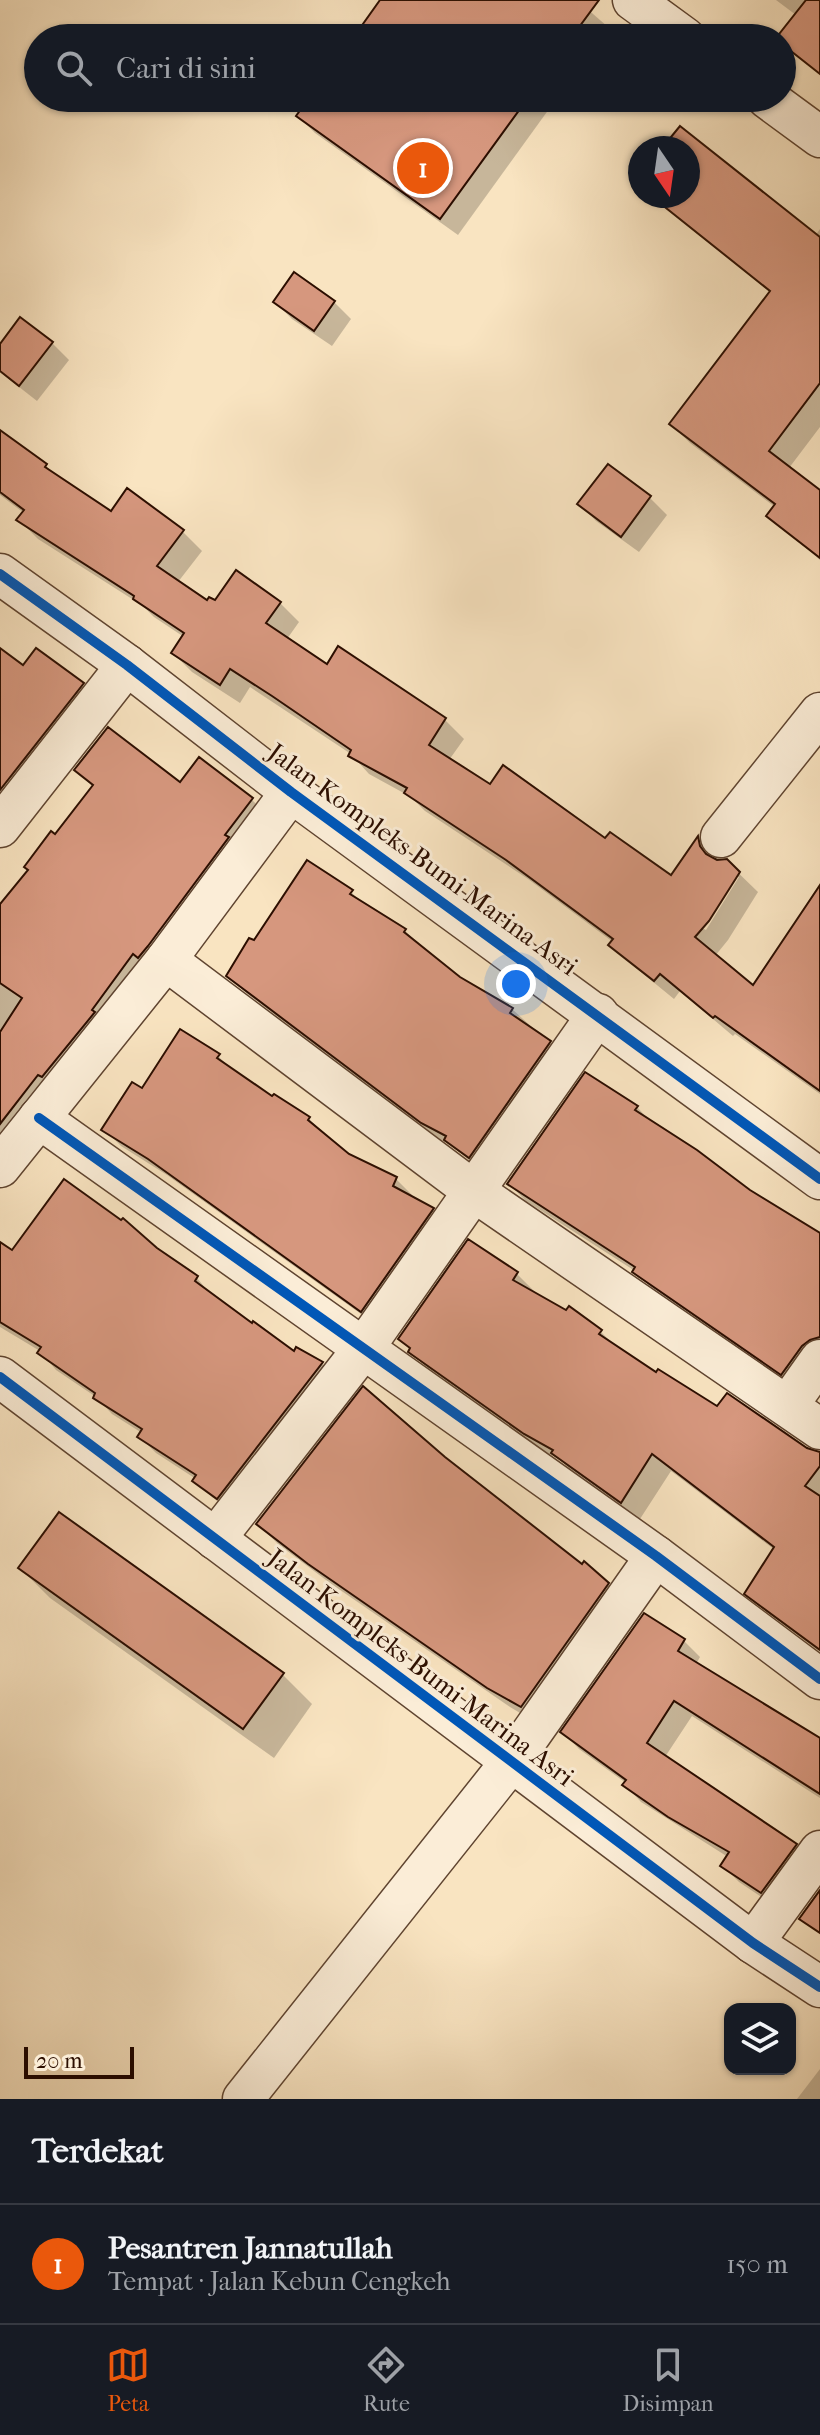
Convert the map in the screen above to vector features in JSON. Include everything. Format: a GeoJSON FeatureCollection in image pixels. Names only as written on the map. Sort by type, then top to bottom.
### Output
{"type":"FeatureCollection","features":[{"type":"Feature","properties":{"kind":"street"},"geometry":{"type":"LineString","coordinates":[[633,0],[666,24]]}},
{"type":"Feature","properties":{"kind":"street"},"geometry":{"type":"LineString","coordinates":[[786,112],[820,137]]}},
{"type":"Feature","properties":{"kind":"street","name":"Jalan Kompleks Bumi Marina Asri"},"geometry":{"type":"LineString","coordinates":[[0,574],[127,665],[291,792],[820,1179]]}},
{"type":"Feature","properties":{"kind":"street"},"geometry":{"type":"LineString","coordinates":[[0,827],[127,665]]}},
{"type":"Feature","properties":{"kind":"street"},"geometry":{"type":"LineString","coordinates":[[721,837],[820,713]]}},
{"type":"Feature","properties":{"kind":"street"},"geometry":{"type":"LineString","coordinates":[[0,1167],[166,960],[291,792]]}},
{"type":"Feature","properties":{"kind":"street"},"geometry":{"type":"LineString","coordinates":[[166,960],[475,1192],[820,1429]]}},
{"type":"Feature","properties":{"kind":"street"},"geometry":{"type":"LineString","coordinates":[[215,1539],[363,1349],[598,1014]]}},
{"type":"Feature","properties":{"kind":"street"},"geometry":{"type":"LineString","coordinates":[[39,1118],[656,1556],[820,1679]]}},
{"type":"Feature","properties":{"kind":"street"},"geometry":{"type":"LineString","coordinates":[[788,1405],[820,1360]]}},
{"type":"Feature","properties":{"kind":"street","name":"Jalan Kompleks Bumi Marina Asri"},"geometry":{"type":"LineString","coordinates":[[0,1377],[753,1943],[820,1987]]}},
{"type":"Feature","properties":{"kind":"street"},"geometry":{"type":"LineString","coordinates":[[243,2099],[511,1762],[656,1556]]}},
{"type":"Feature","properties":{"kind":"street"},"geometry":{"type":"LineString","coordinates":[[753,1943],[820,1851]]}},
{"type":"Feature","properties":{"kind":"building"},"geometry":{"type":"Polygon","coordinates":[[[380,0],[599,0],[581,24],[363,24],[380,0]]]}},
{"type":"Feature","properties":{"kind":"building"},"geometry":{"type":"Polygon","coordinates":[[[806,0],[820,0],[820,74],[796,55],[796,24],[787,24],[806,0]]]}},
{"type":"Feature","properties":{"kind":"building"},"geometry":{"type":"Polygon","coordinates":[[[299,112],[518,112],[440,219],[296,116],[299,112]]]}},
{"type":"Feature","properties":{"kind":"building"},"geometry":{"type":"Polygon","coordinates":[[[680,126],[693,136],[672,136],[680,126]]]}},
{"type":"Feature","properties":{"kind":"building"},"geometry":{"type":"Polygon","coordinates":[[[700,142],[820,237],[820,383],[769,451],[820,490],[820,558],[766,516],[775,504],[669,424],[770,291],[666,208],[700,208],[700,142]]]}},
{"type":"Feature","properties":{"kind":"building"},"geometry":{"type":"Polygon","coordinates":[[[294,272],[335,301],[314,331],[273,302],[294,272]]]}},
{"type":"Feature","properties":{"kind":"building"},"geometry":{"type":"Polygon","coordinates":[[[20,317],[53,342],[19,386],[0,371],[0,344],[20,317]]]}},
{"type":"Feature","properties":{"kind":"building"},"geometry":{"type":"Polygon","coordinates":[[[0,430],[47,464],[45,467],[111,511],[127,488],[184,530],[157,566],[207,600],[209,597],[215,600],[236,570],[281,602],[266,623],[327,664],[338,646],[446,718],[429,745],[490,784],[503,765],[605,838],[610,832],[671,875],[698,836],[706,854],[717,860],[727,859],[740,872],[709,921],[695,937],[753,985],[820,885],[820,1091],[715,1016],[713,1018],[660,974],[654,981],[608,945],[613,939],[506,860],[404,793],[407,788],[348,756],[351,750],[272,696],[230,669],[220,685],[171,653],[184,633],[133,599],[134,596],[16,520],[24,510],[0,492],[0,430]]]}},
{"type":"Feature","properties":{"kind":"building"},"geometry":{"type":"Polygon","coordinates":[[[608,464],[651,496],[621,537],[577,504],[608,464]]]}},
{"type":"Feature","properties":{"kind":"building"},"geometry":{"type":"Polygon","coordinates":[[[0,648],[23,665],[36,648],[84,683],[0,790],[0,648]]]}},
{"type":"Feature","properties":{"kind":"building"},"geometry":{"type":"Polygon","coordinates":[[[108,727],[180,782],[199,757],[253,798],[225,835],[229,837],[148,946],[138,958],[133,954],[92,1010],[95,1012],[42,1077],[38,1075],[0,1124],[0,1032],[22,998],[0,983],[0,904],[28,870],[24,867],[51,831],[55,834],[93,785],[74,770],[108,727]]]}},
{"type":"Feature","properties":{"kind":"building"},"geometry":{"type":"Polygon","coordinates":[[[307,860],[353,890],[350,894],[406,929],[404,932],[460,977],[513,1008],[510,1013],[551,1041],[469,1158],[444,1140],[446,1136],[421,1123],[226,976],[249,938],[254,940],[307,860]]]}},
{"type":"Feature","properties":{"kind":"building"},"geometry":{"type":"Polygon","coordinates":[[[180,1029],[220,1054],[217,1058],[272,1096],[274,1094],[310,1117],[308,1120],[349,1154],[397,1177],[393,1186],[434,1208],[361,1312],[148,1159],[101,1130],[132,1082],[142,1088],[180,1029]]]}},
{"type":"Feature","properties":{"kind":"building"},"geometry":{"type":"Polygon","coordinates":[[[585,1072],[638,1106],[635,1110],[697,1150],[750,1190],[820,1233],[820,1337],[802,1346],[781,1375],[632,1272],[635,1267],[507,1184],[585,1072]]]}},
{"type":"Feature","properties":{"kind":"building"},"geometry":{"type":"Polygon","coordinates":[[[64,1179],[121,1220],[123,1218],[157,1248],[198,1276],[195,1281],[252,1323],[294,1351],[296,1347],[323,1362],[217,1499],[192,1481],[196,1475],[137,1437],[142,1429],[93,1398],[95,1393],[37,1353],[41,1347],[0,1322],[0,1242],[12,1250],[64,1179]]]}},
{"type":"Feature","properties":{"kind":"building"},"geometry":{"type":"Polygon","coordinates":[[[468,1239],[518,1272],[513,1280],[566,1310],[569,1306],[602,1330],[599,1334],[656,1372],[658,1369],[717,1406],[727,1393],[807,1448],[820,1452],[820,1466],[805,1486],[820,1496],[820,1650],[744,1594],[774,1547],[652,1454],[621,1503],[551,1453],[553,1450],[524,1434],[408,1352],[410,1348],[398,1339],[468,1239]]]}},
{"type":"Feature","properties":{"kind":"building"},"geometry":{"type":"Polygon","coordinates":[[[363,1386],[445,1457],[609,1583],[521,1707],[487,1688],[308,1564],[256,1524],[363,1386]]]}},
{"type":"Feature","properties":{"kind":"building"},"geometry":{"type":"Polygon","coordinates":[[[59,1512],[284,1673],[243,1729],[18,1568],[59,1512]]]}},
{"type":"Feature","properties":{"kind":"building"},"geometry":{"type":"Polygon","coordinates":[[[644,1613],[685,1639],[678,1651],[820,1738],[820,1794],[674,1701],[647,1743],[797,1844],[761,1893],[720,1866],[729,1852],[668,1817],[622,1785],[626,1780],[560,1732],[644,1613]]]}},
{"type":"Feature","properties":{"kind":"building"},"geometry":{"type":"Polygon","coordinates":[[[820,1890],[820,1933],[799,1919],[820,1890]]]}},
{"type":"Feature","properties":{"kind":"cycle path"},"geometry":{"type":"LineString","coordinates":[[0,574],[127,665],[291,792],[820,1179]]}},
{"type":"Feature","properties":{"kind":"cycle path"},"geometry":{"type":"LineString","coordinates":[[39,1118],[656,1556],[820,1679]]}},
{"type":"Feature","properties":{"kind":"cycle path"},"geometry":{"type":"LineString","coordinates":[[0,1377],[753,1943],[820,1987]]}},
{"type":"Feature","properties":{"kind":"place","name":"Pesantren Jannatullah"},"geometry":{"type":"Point","coordinates":[423,168]}}]}
